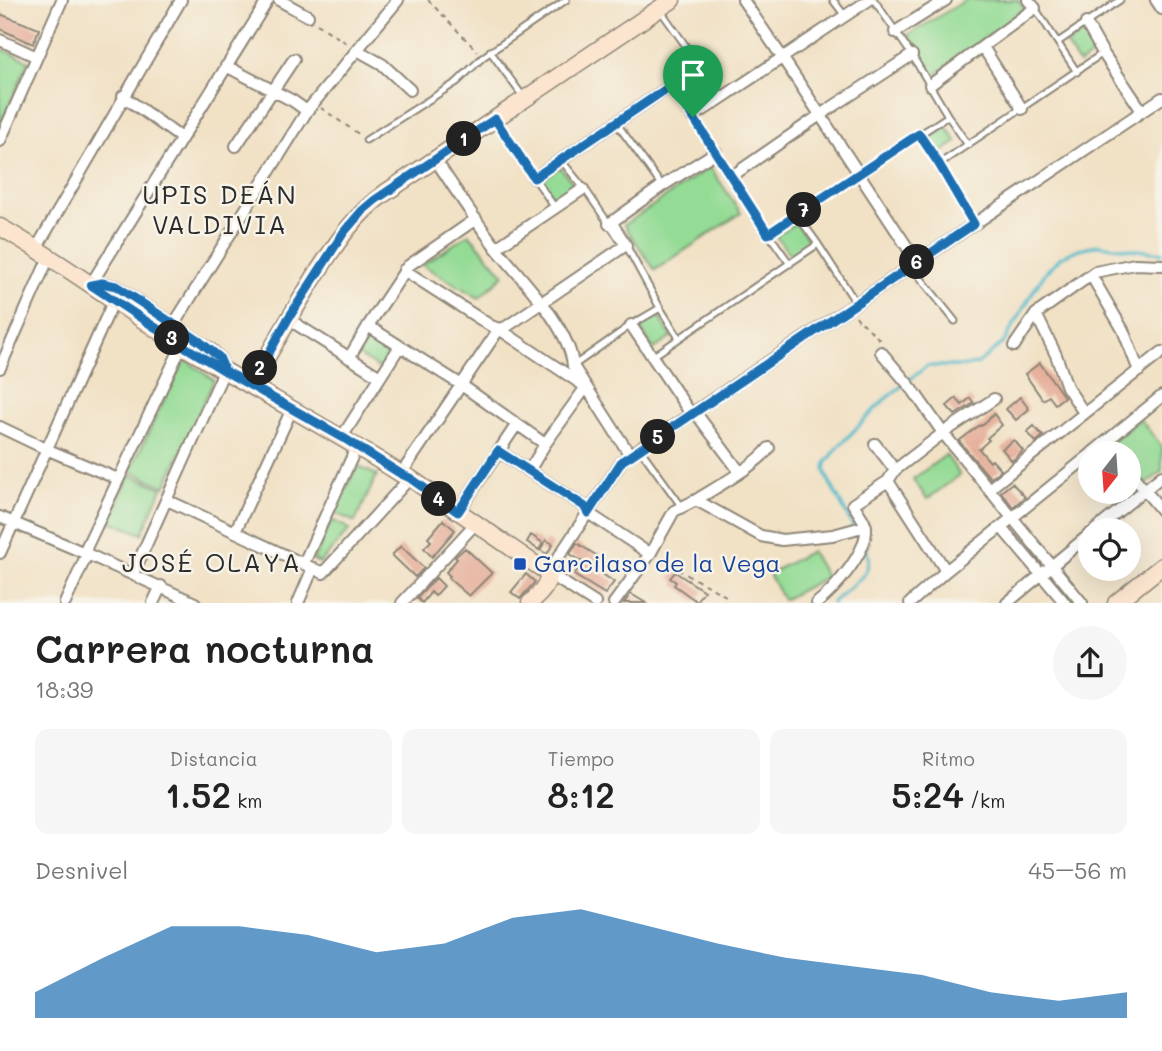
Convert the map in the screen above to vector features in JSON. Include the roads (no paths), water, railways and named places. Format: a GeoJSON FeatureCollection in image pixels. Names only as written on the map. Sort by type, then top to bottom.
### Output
{"type":"FeatureCollection","features":[{"type":"Feature","properties":{"kind":"street"},"geometry":{"type":"LineString","coordinates":[[0,141],[62,0]]}},
{"type":"Feature","properties":{"kind":"street"},"geometry":{"type":"LineString","coordinates":[[0,368],[43,253],[123,96],[181,0]]}},
{"type":"Feature","properties":{"kind":"street"},"geometry":{"type":"LineString","coordinates":[[91,285],[268,0]]}},
{"type":"Feature","properties":{"kind":"street"},"geometry":{"type":"LineString","coordinates":[[279,0],[311,19]]}},
{"type":"Feature","properties":{"kind":"street"},"geometry":{"type":"LineString","coordinates":[[174,324],[311,107],[398,0]]}},
{"type":"Feature","properties":{"kind":"street"},"geometry":{"type":"LineString","coordinates":[[743,0],[859,174],[914,264]]}},
{"type":"Feature","properties":{"kind":"street"},"geometry":{"type":"LineString","coordinates":[[693,117],[872,0]]}},
{"type":"Feature","properties":{"kind":"street"},"geometry":{"type":"LineString","coordinates":[[895,32],[946,0]]}},
{"type":"Feature","properties":{"kind":"street"},"geometry":{"type":"LineString","coordinates":[[1156,0],[1162,9]]}},
{"type":"Feature","properties":{"kind":"street"},"geometry":{"type":"LineString","coordinates":[[251,385],[288,319],[344,232],[375,200],[666,4]]}},
{"type":"Feature","properties":{"kind":"street"},"geometry":{"type":"LineString","coordinates":[[930,85],[983,47],[1031,4]]}},
{"type":"Feature","properties":{"kind":"street"},"geometry":{"type":"LineString","coordinates":[[1086,23],[1142,111]]}},
{"type":"Feature","properties":{"kind":"street"},"geometry":{"type":"LineString","coordinates":[[0,40],[37,57]]}},
{"type":"Feature","properties":{"kind":"street"},"geometry":{"type":"LineString","coordinates":[[983,47],[1022,109]]}},
{"type":"Feature","properties":{"kind":"street"},"geometry":{"type":"LineString","coordinates":[[358,50],[382,65],[410,90]]}},
{"type":"Feature","properties":{"kind":"street"},"geometry":{"type":"LineString","coordinates":[[732,176],[912,55]]}},
{"type":"Feature","properties":{"kind":"street"},"geometry":{"type":"LineString","coordinates":[[236,146],[294,59]]}},
{"type":"Feature","properties":{"kind":"street"},"geometry":{"type":"LineString","coordinates":[[226,66],[293,101],[311,107]]}},
{"type":"Feature","properties":{"kind":"street"},"geometry":{"type":"LineString","coordinates":[[534,178],[700,66]]}},
{"type":"Feature","properties":{"kind":"street"},"geometry":{"type":"LineString","coordinates":[[123,96],[181,138]]}},
{"type":"Feature","properties":{"kind":"street"},"geometry":{"type":"LineString","coordinates":[[530,603],[548,583],[548,573],[622,461],[856,308],[914,264],[1162,98]]}},
{"type":"Feature","properties":{"kind":"street"},"geometry":{"type":"LineString","coordinates":[[167,500],[323,573],[405,476],[460,384],[499,328],[506,327],[626,245],[610,223],[716,152]]}},
{"type":"Feature","properties":{"kind":"street"},"geometry":{"type":"LineString","coordinates":[[435,159],[496,248],[541,302],[567,342],[573,366],[630,456]]}},
{"type":"Feature","properties":{"kind":"street"},"geometry":{"type":"LineString","coordinates":[[496,248],[583,189]]}},
{"type":"Feature","properties":{"kind":"street"},"geometry":{"type":"LineString","coordinates":[[349,358],[404,270],[476,219]]}},
{"type":"Feature","properties":{"kind":"street"},"geometry":{"type":"LineString","coordinates":[[0,227],[182,345],[358,446],[595,603]]}},
{"type":"Feature","properties":{"kind":"street"},"geometry":{"type":"LineString","coordinates":[[1014,346],[1036,314],[1096,272],[1135,264],[1162,265]]}},
{"type":"Feature","properties":{"kind":"street"},"geometry":{"type":"LineString","coordinates":[[404,270],[491,326],[499,328],[586,387]]}},
{"type":"Feature","properties":{"kind":"street"},"geometry":{"type":"LineString","coordinates":[[1091,275],[1123,330],[1139,371]]}},
{"type":"Feature","properties":{"kind":"street"},"geometry":{"type":"LineString","coordinates":[[91,285],[102,283],[116,286],[212,351],[219,357],[225,371],[133,575]]}},
{"type":"Feature","properties":{"kind":"street"},"geometry":{"type":"LineString","coordinates":[[0,553],[114,300]]}},
{"type":"Feature","properties":{"kind":"street"},"geometry":{"type":"LineString","coordinates":[[1036,314],[1056,355],[1067,387],[1084,413]]}},
{"type":"Feature","properties":{"kind":"street"},"geometry":{"type":"LineString","coordinates":[[288,319],[380,377]]}},
{"type":"Feature","properties":{"kind":"street"},"geometry":{"type":"LineString","coordinates":[[631,325],[693,413],[740,472]]}},
{"type":"Feature","properties":{"kind":"street"},"geometry":{"type":"LineString","coordinates":[[368,326],[460,384],[545,444]]}},
{"type":"Feature","properties":{"kind":"street"},"geometry":{"type":"LineString","coordinates":[[65,603],[87,554],[86,548],[182,345]]}},
{"type":"Feature","properties":{"kind":"street"},"geometry":{"type":"LineString","coordinates":[[342,437],[400,346]]}},
{"type":"Feature","properties":{"kind":"street"},"geometry":{"type":"LineString","coordinates":[[883,351],[943,433],[1082,603]]}},
{"type":"Feature","properties":{"kind":"street"},"geometry":{"type":"LineString","coordinates":[[989,489],[1162,352]]}},
{"type":"Feature","properties":{"kind":"street"},"geometry":{"type":"LineString","coordinates":[[529,471],[586,387]]}},
{"type":"Feature","properties":{"kind":"street"},"geometry":{"type":"LineString","coordinates":[[1107,441],[1162,396]]}},
{"type":"Feature","properties":{"kind":"street"},"geometry":{"type":"LineString","coordinates":[[817,603],[828,594],[852,564],[864,542],[853,504],[888,481],[895,470],[943,433],[994,399]]}},
{"type":"Feature","properties":{"kind":"street"},"geometry":{"type":"LineString","coordinates":[[235,532],[292,409]]}},
{"type":"Feature","properties":{"kind":"street"},"geometry":{"type":"LineString","coordinates":[[458,512],[517,424]]}},
{"type":"Feature","properties":{"kind":"street"},"geometry":{"type":"LineString","coordinates":[[0,427],[118,479]]}},
{"type":"Feature","properties":{"kind":"street"},"geometry":{"type":"LineString","coordinates":[[875,444],[895,470]]}},
{"type":"Feature","properties":{"kind":"street"},"geometry":{"type":"LineString","coordinates":[[298,603],[308,566],[358,446]]}},
{"type":"Feature","properties":{"kind":"street"},"geometry":{"type":"LineString","coordinates":[[614,603],[650,554],[674,511],[740,472],[769,448]]}},
{"type":"Feature","properties":{"kind":"street"},"geometry":{"type":"LineString","coordinates":[[498,451],[584,506],[588,513],[650,554]]}},
{"type":"Feature","properties":{"kind":"street"},"geometry":{"type":"LineString","coordinates":[[911,603],[946,570],[1078,465]]}},
{"type":"Feature","properties":{"kind":"street"},"geometry":{"type":"LineString","coordinates":[[1110,518],[1162,476]]}},
{"type":"Feature","properties":{"kind":"street"},"geometry":{"type":"LineString","coordinates":[[888,481],[946,570]]}},
{"type":"Feature","properties":{"kind":"street"},"geometry":{"type":"LineString","coordinates":[[1141,486],[1162,511]]}},
{"type":"Feature","properties":{"kind":"street"},"geometry":{"type":"LineString","coordinates":[[696,500],[761,536],[782,540],[833,535],[861,527]]}},
{"type":"Feature","properties":{"kind":"street"},"geometry":{"type":"LineString","coordinates":[[0,517],[195,603]]}},
{"type":"Feature","properties":{"kind":"street"},"geometry":{"type":"LineString","coordinates":[[402,603],[475,524]]}},
{"type":"Feature","properties":{"kind":"street"},"geometry":{"type":"LineString","coordinates":[[1001,527],[1065,603]]}},
{"type":"Feature","properties":{"kind":"street"},"geometry":{"type":"LineString","coordinates":[[1007,603],[1078,544]]}},
{"type":"Feature","properties":{"kind":"street"},"geometry":{"type":"LineString","coordinates":[[1116,603],[1162,566]]}},
{"type":"Feature","properties":{"kind":"street"},"geometry":{"type":"LineString","coordinates":[[153,603],[161,586]]}},
{"type":"Feature","properties":{"kind":"lane"},"geometry":{"type":"LineString","coordinates":[[366,140],[457,82],[490,51],[566,0]]}},
{"type":"Feature","properties":{"kind":"lane"},"geometry":{"type":"LineString","coordinates":[[833,0],[845,16]]}},
{"type":"Feature","properties":{"kind":"lane"},"geometry":{"type":"LineString","coordinates":[[872,0],[912,55],[968,145]]}},
{"type":"Feature","properties":{"kind":"lane"},"geometry":{"type":"LineString","coordinates":[[1058,42],[1120,0]]}},
{"type":"Feature","properties":{"kind":"lane"},"geometry":{"type":"LineString","coordinates":[[666,4],[700,66],[722,97]]}},
{"type":"Feature","properties":{"kind":"lane"},"geometry":{"type":"LineString","coordinates":[[1031,4],[1077,72]]}},
{"type":"Feature","properties":{"kind":"lane"},"geometry":{"type":"LineString","coordinates":[[490,51],[524,98]]}},
{"type":"Feature","properties":{"kind":"lane"},"geometry":{"type":"LineString","coordinates":[[939,164],[1103,53]]}},
{"type":"Feature","properties":{"kind":"lane"},"geometry":{"type":"LineString","coordinates":[[672,85],[790,264]]}},
{"type":"Feature","properties":{"kind":"lane"},"geometry":{"type":"LineString","coordinates":[[768,234],[948,116]]}},
{"type":"Feature","properties":{"kind":"lane"},"geometry":{"type":"LineString","coordinates":[[495,119],[555,208]]}},
{"type":"Feature","properties":{"kind":"lane"},"geometry":{"type":"LineString","coordinates":[[615,122],[662,187]]}},
{"type":"Feature","properties":{"kind":"lane"},"geometry":{"type":"LineString","coordinates":[[919,134],[974,224]]}},
{"type":"Feature","properties":{"kind":"lane"},"geometry":{"type":"LineString","coordinates":[[561,160],[610,223]]}},
{"type":"Feature","properties":{"kind":"lane"},"geometry":{"type":"LineString","coordinates":[[797,215],[818,244],[856,308]]}},
{"type":"Feature","properties":{"kind":"lane"},"geometry":{"type":"LineString","coordinates":[[652,357],[818,244]]}},
{"type":"Feature","properties":{"kind":"lane"},"geometry":{"type":"LineString","coordinates":[[626,245],[679,338]]}},
{"type":"Feature","properties":{"kind":"lane"},"geometry":{"type":"LineString","coordinates":[[914,264],[956,321]]}},
{"type":"Feature","properties":{"kind":"lane"},"geometry":{"type":"LineString","coordinates":[[573,366],[660,308]]}},
{"type":"Feature","properties":{"kind":"lane"},"geometry":{"type":"LineString","coordinates":[[640,449],[682,507]]}},
{"type":"Feature","properties":{"kind":"waterway"},"geometry":{"type":"LineString","coordinates":[[861,541],[828,479],[826,463],[884,400],[927,366],[977,364],[1004,342],[1046,272],[1061,257],[1098,245],[1162,253]]}},
{"type":"Feature","properties":{"kind":"waterway"},"geometry":{"type":"LineString","coordinates":[[832,603],[863,576],[868,562],[865,548]]}},
{"type":"Feature","properties":{"kind":"place","name":"Garcilaso de la Vega"},"geometry":{"type":"Point","coordinates":[520,564]}},
{"type":"Feature","properties":{"kind":"district","name":"UPIS DEÁN VALDIVIA"},"geometry":{"type":"Point","coordinates":[220,210]}},
{"type":"Feature","properties":{"kind":"district","name":"JOSÉ OLAYA"},"geometry":{"type":"Point","coordinates":[212,563]}}]}
